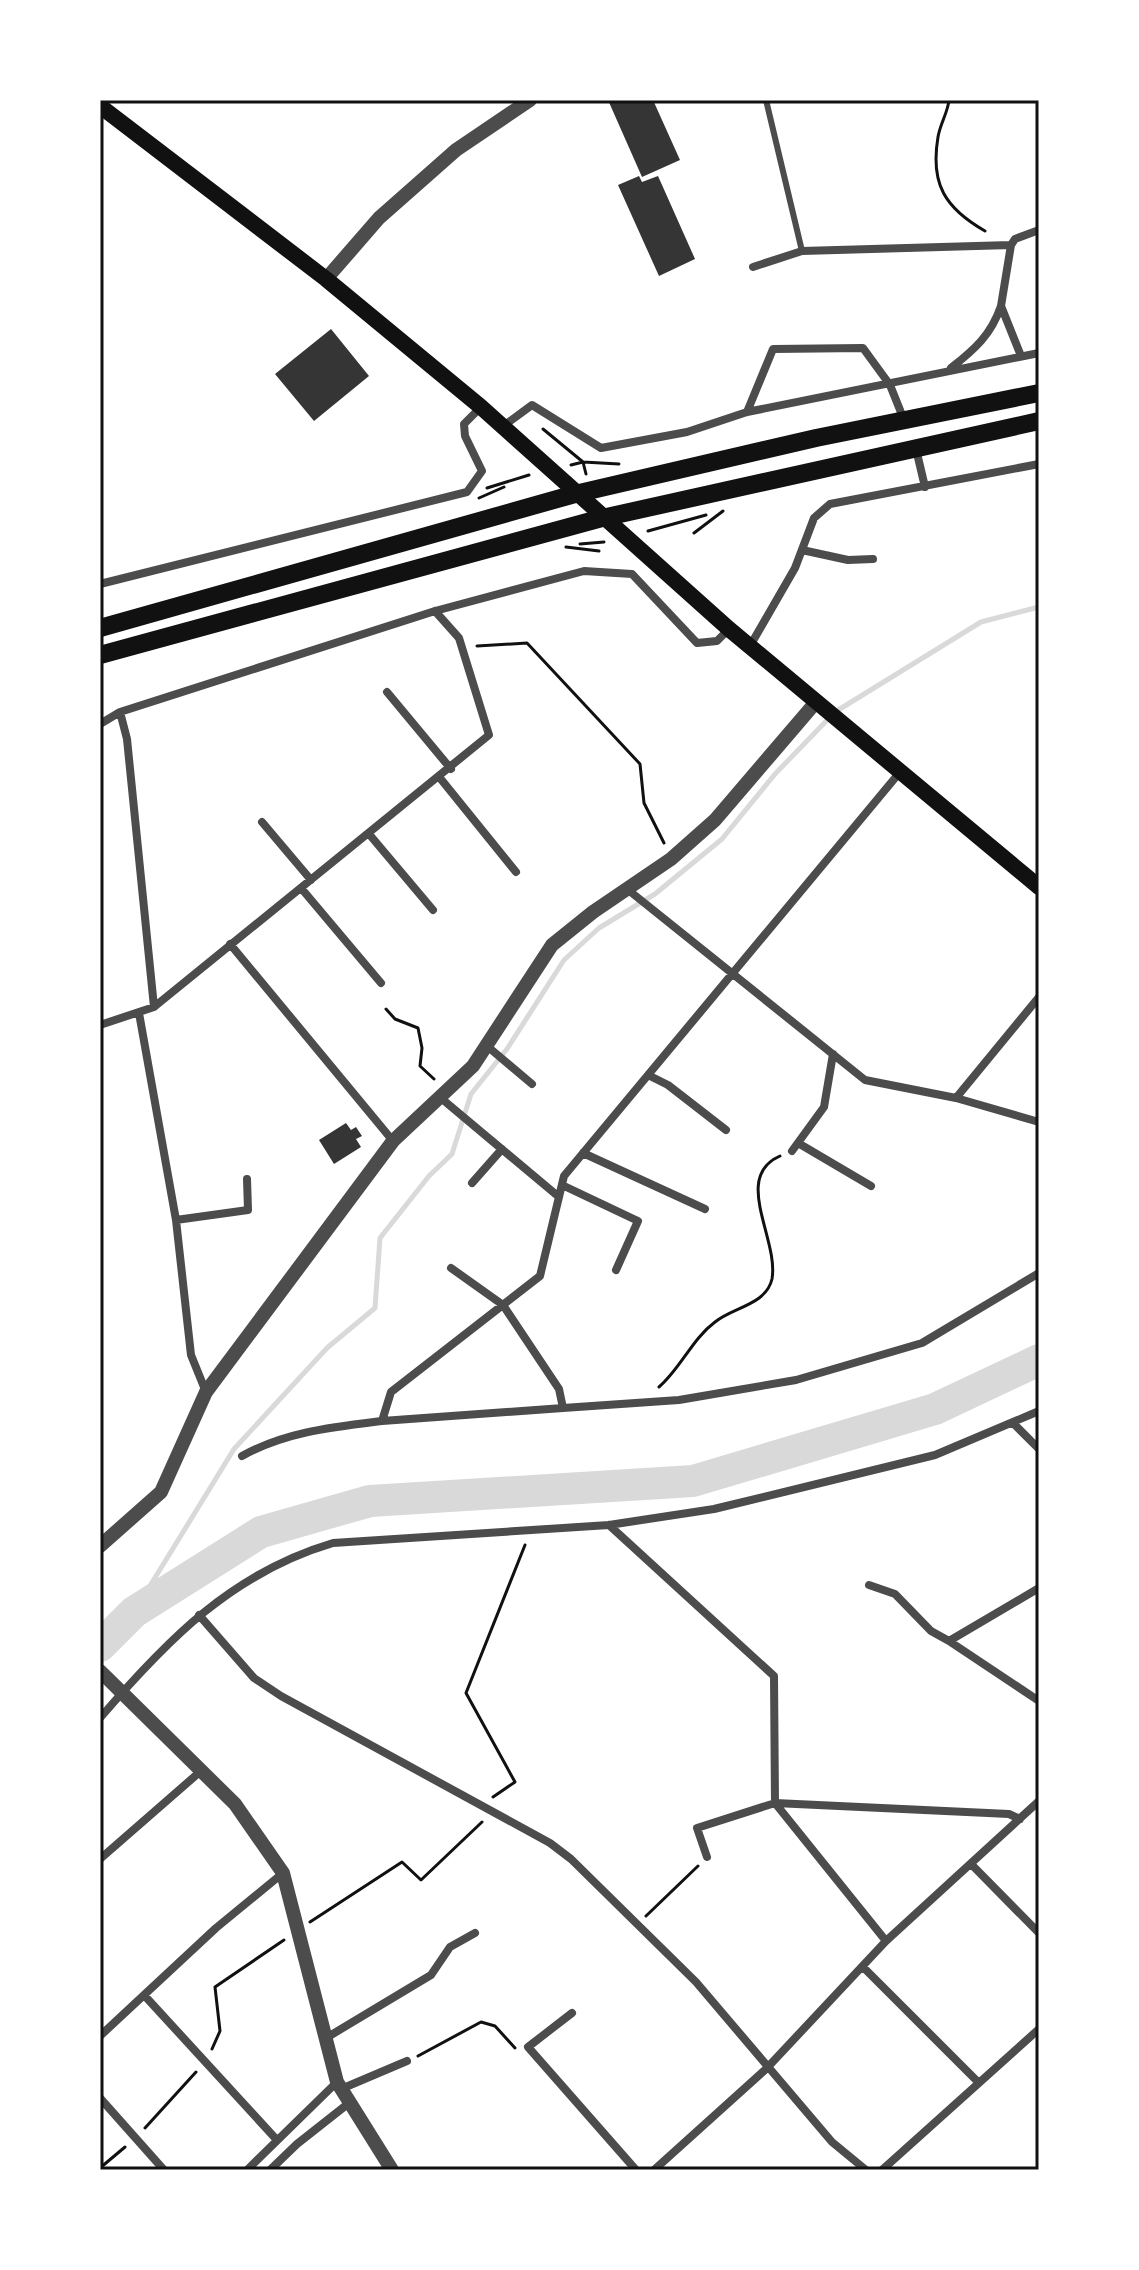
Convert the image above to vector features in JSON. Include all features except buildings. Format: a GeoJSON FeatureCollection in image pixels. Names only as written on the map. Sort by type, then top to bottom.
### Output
{"type":"FeatureCollection","features":[{"type":"Feature","properties":{"kind":"highway"},"geometry":{"type":"LineString","coordinates":[[100,628],[575,494],[1039,393]]}},
{"type":"Feature","properties":{"kind":"highway"},"geometry":{"type":"LineString","coordinates":[[100,655],[602,518],[1039,421]]}},
{"type":"Feature","properties":{"kind":"main road"},"geometry":{"type":"LineString","coordinates":[[100,106],[326,279],[481,407],[729,629],[1039,887]]}},
{"type":"Feature","properties":{"kind":"street"},"geometry":{"type":"LineString","coordinates":[[326,279],[379,218],[456,150],[530,100]]}},
{"type":"Feature","properties":{"kind":"street"},"geometry":{"type":"LineString","coordinates":[[753,267],[802,251],[1013,242],[1039,230]]}},
{"type":"Feature","properties":{"kind":"street"},"geometry":{"type":"LineString","coordinates":[[951,368],[978,347],[994,328],[1013,242]]}},
{"type":"Feature","properties":{"kind":"street"},"geometry":{"type":"LineString","coordinates":[[1001,306],[1021,356]]}},
{"type":"Feature","properties":{"kind":"street"},"geometry":{"type":"LineString","coordinates":[[747,412],[773,349],[863,348],[890,385],[904,420]]}},
{"type":"Feature","properties":{"kind":"street"},"geometry":{"type":"LineString","coordinates":[[502,427],[532,405],[601,448],[687,432],[747,412],[890,385],[951,368],[1039,353]]}},
{"type":"Feature","properties":{"kind":"street"},"geometry":{"type":"LineString","coordinates":[[100,584],[467,492],[482,471],[465,436],[464,424],[481,407]]}},
{"type":"Feature","properties":{"kind":"street"},"geometry":{"type":"LineString","coordinates":[[916,448],[925,487]]}},
{"type":"Feature","properties":{"kind":"street"},"geometry":{"type":"LineString","coordinates":[[750,647],[802,550],[814,518],[830,504],[1039,464]]}},
{"type":"Feature","properties":{"kind":"street"},"geometry":{"type":"LineString","coordinates":[[802,550],[848,560],[873,559]]}},
{"type":"Feature","properties":{"kind":"street"},"geometry":{"type":"LineString","coordinates":[[100,724],[120,712],[435,611],[584,571],[632,574],[697,643],[717,641],[729,629]]}},
{"type":"Feature","properties":{"kind":"street"},"geometry":{"type":"LineString","coordinates":[[100,1025],[111,1018],[154,1007],[440,778],[489,735],[459,638],[435,611]]}},
{"type":"Feature","properties":{"kind":"street"},"geometry":{"type":"LineString","coordinates":[[387,692],[451,769]]}},
{"type":"Feature","properties":{"kind":"street"},"geometry":{"type":"LineString","coordinates":[[100,1546],[161,1492],[206,1392],[393,1141],[445,1096],[487,1046],[552,945],[671,859],[715,820],[816,702]]}},
{"type":"Feature","properties":{"kind":"street"},"geometry":{"type":"LineString","coordinates":[[120,712],[127,739],[154,1007]]}},
{"type":"Feature","properties":{"kind":"street"},"geometry":{"type":"LineString","coordinates":[[382,1421],[391,1392],[540,1276],[564,1176],[900,771]]}},
{"type":"Feature","properties":{"kind":"street"},"geometry":{"type":"LineString","coordinates":[[440,778],[516,872]]}},
{"type":"Feature","properties":{"kind":"street"},"geometry":{"type":"LineString","coordinates":[[262,822],[311,880]]}},
{"type":"Feature","properties":{"kind":"street"},"geometry":{"type":"LineString","coordinates":[[369,834],[433,910]]}},
{"type":"Feature","properties":{"kind":"street"},"geometry":{"type":"LineString","coordinates":[[301,888],[381,983]]}},
{"type":"Feature","properties":{"kind":"street"},"geometry":{"type":"LineString","coordinates":[[627,889],[865,1080],[956,1098],[1039,1122]]}},
{"type":"Feature","properties":{"kind":"street"},"geometry":{"type":"LineString","coordinates":[[230,944],[393,1141]]}},
{"type":"Feature","properties":{"kind":"street"},"geometry":{"type":"LineString","coordinates":[[956,1098],[1039,997]]}},
{"type":"Feature","properties":{"kind":"street"},"geometry":{"type":"LineString","coordinates":[[139,1013],[176,1220],[191,1355],[206,1392]]}},
{"type":"Feature","properties":{"kind":"street"},"geometry":{"type":"LineString","coordinates":[[487,1046],[532,1084]]}},
{"type":"Feature","properties":{"kind":"street"},"geometry":{"type":"LineString","coordinates":[[833,1054],[824,1107],[795,1147],[871,1186]]}},
{"type":"Feature","properties":{"kind":"street"},"geometry":{"type":"LineString","coordinates":[[648,1075],[668,1085],[726,1130]]}},
{"type":"Feature","properties":{"kind":"street"},"geometry":{"type":"LineString","coordinates":[[445,1096],[559,1197]]}},
{"type":"Feature","properties":{"kind":"street"},"geometry":{"type":"LineString","coordinates":[[472,1183],[502,1149]]}},
{"type":"Feature","properties":{"kind":"street"},"geometry":{"type":"LineString","coordinates":[[583,1153],[705,1209]]}},
{"type":"Feature","properties":{"kind":"street"},"geometry":{"type":"LineString","coordinates":[[176,1220],[248,1210],[247,1179]]}},
{"type":"Feature","properties":{"kind":"street"},"geometry":{"type":"LineString","coordinates":[[562,1185],[638,1221],[616,1270]]}},
{"type":"Feature","properties":{"kind":"street"},"geometry":{"type":"LineString","coordinates":[[451,1268],[503,1305],[559,1389],[563,1408]]}},
{"type":"Feature","properties":{"kind":"street"},"geometry":{"type":"LineString","coordinates":[[242,1456],[260,1446],[314,1429],[382,1421],[647,1402],[796,1380],[922,1343],[1039,1273]]}},
{"type":"Feature","properties":{"kind":"street"},"geometry":{"type":"LineString","coordinates":[[100,1718],[117,1688],[170,1638],[267,1569],[299,1553],[333,1543],[609,1525],[714,1509],[935,1455],[1039,1411]]}},
{"type":"Feature","properties":{"kind":"street"},"geometry":{"type":"LineString","coordinates":[[1013,1423],[1039,1449]]}},
{"type":"Feature","properties":{"kind":"street"},"geometry":{"type":"LineString","coordinates":[[609,1525],[774,1676],[775,1803],[886,1941]]}},
{"type":"Feature","properties":{"kind":"street"},"geometry":{"type":"LineString","coordinates":[[869,1585],[895,1594],[931,1631],[1039,1701]]}},
{"type":"Feature","properties":{"kind":"street"},"geometry":{"type":"LineString","coordinates":[[949,1641],[1039,1588]]}},
{"type":"Feature","properties":{"kind":"street"},"geometry":{"type":"LineString","coordinates":[[199,1615],[254,1678],[571,1859],[696,1982],[766,2069],[832,2142],[866,2170]]}},
{"type":"Feature","properties":{"kind":"street"},"geometry":{"type":"LineString","coordinates":[[100,1671],[235,1804],[283,1873],[339,2086],[392,2170]]}},
{"type":"Feature","properties":{"kind":"street"},"geometry":{"type":"LineString","coordinates":[[101,1857],[202,1770]]}},
{"type":"Feature","properties":{"kind":"street"},"geometry":{"type":"LineString","coordinates":[[654,2170],[766,2069],[886,1941],[1039,1801]]}},
{"type":"Feature","properties":{"kind":"street"},"geometry":{"type":"LineString","coordinates":[[707,1857],[697,1828],[775,1803],[1009,1814],[1020,1819]]}},
{"type":"Feature","properties":{"kind":"street"},"geometry":{"type":"LineString","coordinates":[[971,1864],[1039,1933]]}},
{"type":"Feature","properties":{"kind":"street"},"geometry":{"type":"LineString","coordinates":[[100,2036],[216,1928],[283,1873]]}},
{"type":"Feature","properties":{"kind":"street"},"geometry":{"type":"LineString","coordinates":[[326,2038],[431,1975],[450,1947],[475,1933]]}},
{"type":"Feature","properties":{"kind":"street"},"geometry":{"type":"LineString","coordinates":[[863,1967],[979,2083]]}},
{"type":"Feature","properties":{"kind":"street"},"geometry":{"type":"LineString","coordinates":[[144,1995],[276,2139]]}},
{"type":"Feature","properties":{"kind":"street"},"geometry":{"type":"LineString","coordinates":[[572,2013],[528,2047],[636,2170]]}},
{"type":"Feature","properties":{"kind":"street"},"geometry":{"type":"LineString","coordinates":[[882,2170],[1039,2029]]}},
{"type":"Feature","properties":{"kind":"street"},"geometry":{"type":"LineString","coordinates":[[247,2170],[276,2139],[339,2086],[407,2061]]}},
{"type":"Feature","properties":{"kind":"street"},"geometry":{"type":"LineString","coordinates":[[100,2098],[164,2170]]}},
{"type":"Feature","properties":{"kind":"street"},"geometry":{"type":"LineString","coordinates":[[270,2170],[349,2103]]}},
{"type":"Feature","properties":{"kind":"lane"},"geometry":{"type":"LineString","coordinates":[[766,100],[802,251]]}},
{"type":"Feature","properties":{"kind":"path"},"geometry":{"type":"LineString","coordinates":[[949,100],[935,160],[945,200],[958,216],[993,236],[1013,242]]}},
{"type":"Feature","properties":{"kind":"path"},"geometry":{"type":"LineString","coordinates":[[687,522],[727,508],[694,533]]}},
{"type":"Feature","properties":{"kind":"path"},"geometry":{"type":"LineString","coordinates":[[599,551],[559,547],[604,542]]}},
{"type":"Feature","properties":{"kind":"path"},"geometry":{"type":"LineString","coordinates":[[459,638],[475,646],[527,643],[640,764],[644,803],[671,859]]}},
{"type":"Feature","properties":{"kind":"path"},"geometry":{"type":"LineString","coordinates":[[386,1009],[395,1019],[418,1028],[422,1048],[420,1066],[445,1096]]}},
{"type":"Feature","properties":{"kind":"path"},"geometry":{"type":"LineString","coordinates":[[647,1402],[676,1372],[716,1321],[765,1293],[772,1281],[772,1258],[757,1186],[758,1172],[766,1162],[795,1147]]}},
{"type":"Feature","properties":{"kind":"path"},"geometry":{"type":"LineString","coordinates":[[482,1806],[515,1782],[466,1693],[531,1530]]}},
{"type":"Feature","properties":{"kind":"path"},"geometry":{"type":"LineString","coordinates":[[298,1931],[402,1862],[421,1880],[493,1812]]}},
{"type":"Feature","properties":{"kind":"path"},"geometry":{"type":"LineString","coordinates":[[637,1924],[707,1857]]}},
{"type":"Feature","properties":{"kind":"path"},"geometry":{"type":"LineString","coordinates":[[407,2061],[481,2022],[495,2026],[513,2048],[528,2047]]}},
{"type":"Feature","properties":{"kind":"waterway"},"geometry":{"type":"LineString","coordinates":[[134,1612],[234,1449],[327,1348],[375,1308],[380,1238],[429,1176],[452,1154],[471,1094],[507,1049],[564,960],[599,928],[655,894],[722,839],[775,774],[835,712],[981,622],[1039,607]]}},
{"type":"Feature","properties":{"kind":"waterway"},"geometry":{"type":"LineString","coordinates":[[100,1646],[134,1612],[261,1532],[370,1501],[693,1481],[935,1409],[1039,1360]]}}]}
